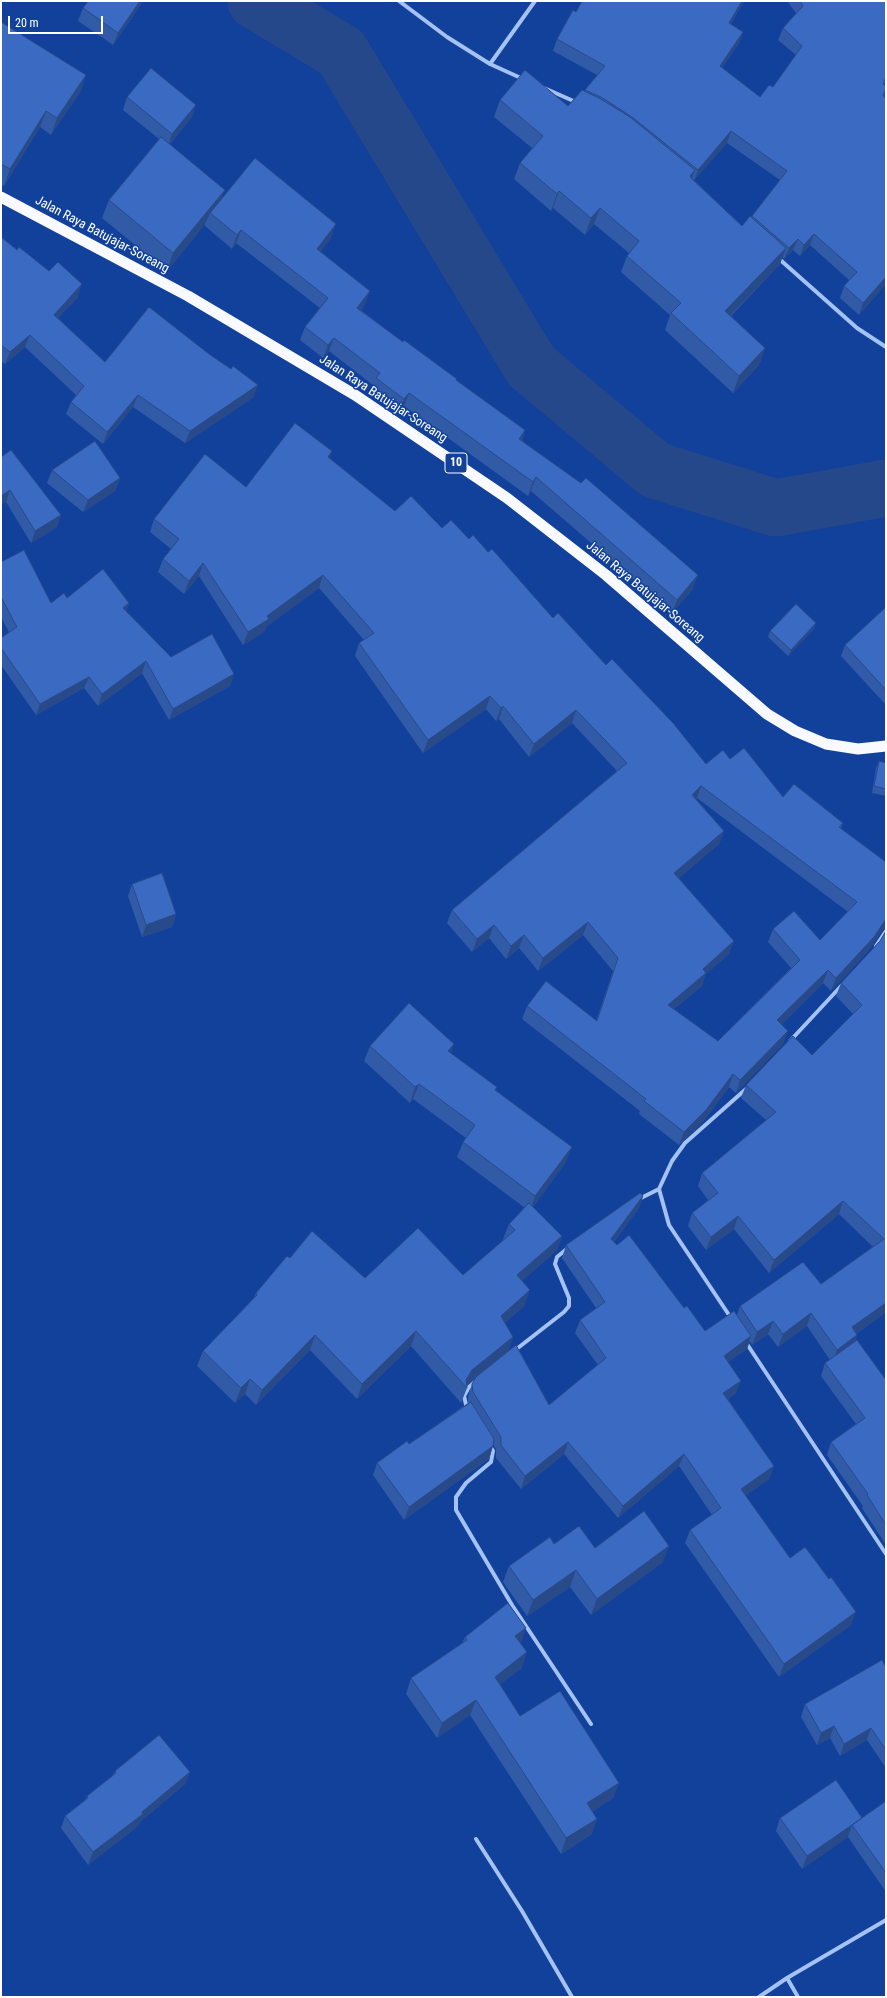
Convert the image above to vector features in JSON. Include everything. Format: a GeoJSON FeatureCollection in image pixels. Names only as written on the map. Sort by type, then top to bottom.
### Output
{"type":"FeatureCollection","features":[{"type":"Feature","properties":{"kind":"highway","name":"Jalan Raya Batujajar-Soreang"},"geometry":{"type":"LineString","coordinates":[[1,197],[188,296],[355,395],[507,498],[606,575],[767,714],[795,731],[826,744],[858,749],[886,746]]}},
{"type":"Feature","properties":{"kind":"street"},"geometry":{"type":"LineString","coordinates":[[399,1],[447,38],[490,64],[525,80]]}},
{"type":"Feature","properties":{"kind":"street"},"geometry":{"type":"LineString","coordinates":[[490,64],[535,1]]}},
{"type":"Feature","properties":{"kind":"street"},"geometry":{"type":"LineString","coordinates":[[539,86],[581,104]]}},
{"type":"Feature","properties":{"kind":"street"},"geometry":{"type":"LineString","coordinates":[[773,254],[857,328],[886,347]]}},
{"type":"Feature","properties":{"kind":"street"},"geometry":{"type":"LineString","coordinates":[[872,952],[886,931]]}},
{"type":"Feature","properties":{"kind":"street"},"geometry":{"type":"LineString","coordinates":[[788,1044],[846,981]]}},
{"type":"Feature","properties":{"kind":"street"},"geometry":{"type":"LineString","coordinates":[[630,1203],[659,1189],[672,1161],[685,1143],[750,1085]]}},
{"type":"Feature","properties":{"kind":"street"},"geometry":{"type":"LineString","coordinates":[[659,1189],[669,1225],[734,1324]]}},
{"type":"Feature","properties":{"kind":"street"},"geometry":{"type":"LineString","coordinates":[[511,1353],[564,1312],[569,1306],[569,1298],[555,1264],[557,1257],[572,1243]]}},
{"type":"Feature","properties":{"kind":"street"},"geometry":{"type":"LineString","coordinates":[[743,1337],[886,1554]]}},
{"type":"Feature","properties":{"kind":"street"},"geometry":{"type":"LineString","coordinates":[[469,1413],[465,1406],[464,1396],[469,1387],[482,1376]]}},
{"type":"Feature","properties":{"kind":"street"},"geometry":{"type":"LineString","coordinates":[[485,1438],[493,1451],[491,1462],[466,1483],[456,1497],[456,1510],[512,1605],[591,1724]]}},
{"type":"Feature","properties":{"kind":"street"},"geometry":{"type":"LineString","coordinates":[[476,1839],[522,1911],[572,1997]]}},
{"type":"Feature","properties":{"kind":"street"},"geometry":{"type":"LineString","coordinates":[[759,1997],[787,1978],[886,1920]]}},
{"type":"Feature","properties":{"kind":"street"},"geometry":{"type":"LineString","coordinates":[[787,1978],[798,1997]]}},
{"type":"Feature","properties":{"kind":"building"},"geometry":{"type":"Polygon","coordinates":[[[88,1],[140,1],[118,33],[83,8],[88,1]]]}},
{"type":"Feature","properties":{"kind":"building"},"geometry":{"type":"Polygon","coordinates":[[[582,1],[742,1],[729,23],[743,32],[720,66],[760,97],[769,85],[773,87],[802,46],[783,28],[803,6],[800,1],[886,1],[886,77],[883,84],[886,86],[886,89],[883,95],[886,99],[886,277],[863,303],[844,286],[857,272],[814,234],[804,245],[798,239],[789,248],[752,216],[787,171],[731,131],[698,170],[632,117],[601,97],[585,90],[605,66],[557,39],[573,10],[576,12],[582,1]]]}},
{"type":"Feature","properties":{"kind":"building"},"geometry":{"type":"Polygon","coordinates":[[[1,22],[86,75],[57,118],[46,111],[10,169],[1,164],[1,22]]]}},
{"type":"Feature","properties":{"kind":"building"},"geometry":{"type":"Polygon","coordinates":[[[151,68],[196,105],[172,134],[127,97],[151,68]]]}},
{"type":"Feature","properties":{"kind":"building"},"geometry":{"type":"Polygon","coordinates":[[[525,70],[568,106],[582,90],[599,98],[630,117],[695,170],[690,176],[692,179],[742,226],[750,216],[786,248],[725,311],[765,348],[739,376],[671,313],[681,303],[627,256],[639,241],[600,208],[591,218],[559,191],[557,194],[520,163],[543,136],[500,100],[525,70]]]}},
{"type":"Feature","properties":{"kind":"building"},"geometry":{"type":"Polygon","coordinates":[[[161,137],[225,190],[173,253],[109,200],[161,137]]]}},
{"type":"Feature","properties":{"kind":"building"},"geometry":{"type":"Polygon","coordinates":[[[255,158],[336,224],[317,249],[370,291],[357,308],[403,342],[404,340],[525,430],[519,439],[581,483],[586,478],[698,575],[677,600],[536,477],[533,482],[409,393],[404,399],[376,378],[380,373],[334,338],[328,345],[305,327],[328,298],[241,230],[237,235],[210,213],[255,158]]]}},
{"type":"Feature","properties":{"kind":"building"},"geometry":{"type":"Polygon","coordinates":[[[1,237],[17,250],[19,247],[49,271],[58,262],[82,284],[54,315],[105,362],[149,307],[209,354],[231,369],[233,366],[258,385],[190,431],[138,395],[107,432],[71,402],[84,386],[30,335],[10,352],[1,345],[1,237]]]}},
{"type":"Feature","properties":{"kind":"building"},"geometry":{"type":"Polygon","coordinates":[[[295,423],[332,451],[328,457],[395,511],[411,496],[442,528],[451,520],[469,539],[473,535],[488,552],[492,549],[553,618],[558,613],[606,665],[612,659],[673,723],[706,764],[723,750],[730,759],[744,748],[783,797],[794,784],[843,823],[839,827],[886,862],[886,919],[874,937],[836,978],[828,970],[777,1020],[788,1031],[740,1080],[733,1074],[706,1110],[684,1132],[644,1101],[646,1099],[527,1006],[546,981],[597,1021],[618,958],[588,922],[543,958],[524,935],[511,946],[494,925],[477,939],[452,910],[627,763],[576,710],[534,744],[503,706],[501,708],[490,696],[428,740],[359,643],[374,633],[323,575],[267,616],[269,619],[248,632],[203,563],[189,581],[163,559],[179,539],[154,519],[205,454],[246,487],[295,423]],[[701,786],[692,795],[724,831],[674,873],[734,941],[703,969],[706,973],[668,1005],[718,1041],[800,960],[773,929],[794,911],[820,940],[857,902],[701,786]]]}},
{"type":"Feature","properties":{"kind":"building"},"geometry":{"type":"Polygon","coordinates":[[[95,441],[120,478],[88,500],[52,470],[95,441]]]}},
{"type":"Feature","properties":{"kind":"building"},"geometry":{"type":"Polygon","coordinates":[[[11,450],[61,515],[35,531],[10,490],[1,496],[1,457],[11,450]]]}},
{"type":"Feature","properties":{"kind":"building"},"geometry":{"type":"Polygon","coordinates":[[[24,550],[51,603],[64,593],[67,598],[103,569],[129,603],[123,608],[171,657],[212,634],[234,674],[173,709],[146,661],[102,694],[89,677],[40,704],[1,648],[1,638],[17,627],[1,597],[1,562],[24,550]]]}},
{"type":"Feature","properties":{"kind":"building"},"geometry":{"type":"Polygon","coordinates":[[[796,604],[816,623],[791,650],[770,631],[796,604]]]}},
{"type":"Feature","properties":{"kind":"building"},"geometry":{"type":"Polygon","coordinates":[[[886,607],[886,690],[845,645],[886,607]]]}},
{"type":"Feature","properties":{"kind":"building"},"geometry":{"type":"Polygon","coordinates":[[[879,761],[886,763],[886,789],[874,786],[879,761]]]}},
{"type":"Feature","properties":{"kind":"building"},"geometry":{"type":"Polygon","coordinates":[[[162,873],[176,914],[146,925],[132,884],[162,873]]]}},
{"type":"Feature","properties":{"kind":"building"},"geometry":{"type":"Polygon","coordinates":[[[886,931],[886,1303],[852,1327],[857,1335],[837,1350],[811,1313],[783,1334],[773,1321],[757,1332],[740,1306],[803,1262],[821,1284],[884,1239],[843,1201],[774,1260],[738,1216],[711,1237],[692,1213],[718,1193],[702,1173],[776,1112],[746,1085],[793,1036],[812,1055],[862,1005],[841,983],[880,941],[886,931]]]}},
{"type":"Feature","properties":{"kind":"building"},"geometry":{"type":"Polygon","coordinates":[[[409,1003],[454,1044],[448,1051],[497,1087],[495,1090],[572,1147],[535,1196],[463,1142],[475,1125],[419,1084],[415,1087],[370,1046],[409,1003]]]}},
{"type":"Feature","properties":{"kind":"building"},"geometry":{"type":"Polygon","coordinates":[[[640,1193],[643,1196],[611,1239],[617,1245],[629,1235],[684,1308],[687,1306],[705,1331],[734,1311],[751,1336],[724,1356],[741,1381],[723,1393],[774,1466],[741,1489],[790,1558],[805,1547],[829,1579],[831,1577],[856,1612],[784,1664],[690,1530],[721,1508],[684,1454],[623,1506],[568,1442],[525,1476],[501,1445],[501,1437],[473,1392],[472,1384],[476,1377],[516,1345],[549,1405],[606,1358],[580,1320],[605,1302],[566,1245],[640,1193]]]}},
{"type":"Feature","properties":{"kind":"building"},"geometry":{"type":"Polygon","coordinates":[[[529,1203],[562,1236],[517,1275],[530,1290],[501,1316],[513,1337],[472,1370],[466,1380],[467,1388],[416,1331],[362,1384],[315,1335],[262,1390],[250,1379],[241,1388],[203,1351],[257,1295],[256,1293],[287,1256],[290,1258],[312,1231],[365,1278],[418,1228],[463,1275],[515,1230],[509,1224],[529,1203]]]}},
{"type":"Feature","properties":{"kind":"building"},"geometry":{"type":"Polygon","coordinates":[[[857,1340],[886,1380],[886,1525],[867,1495],[868,1494],[831,1442],[865,1418],[825,1363],[857,1340]]]}},
{"type":"Feature","properties":{"kind":"building"},"geometry":{"type":"Polygon","coordinates":[[[471,1402],[494,1439],[493,1446],[409,1507],[377,1463],[407,1441],[409,1444],[471,1402]]]}},
{"type":"Feature","properties":{"kind":"building"},"geometry":{"type":"Polygon","coordinates":[[[644,1511],[669,1546],[597,1599],[576,1570],[533,1600],[509,1566],[550,1537],[554,1544],[579,1526],[595,1548],[644,1511]]]}},
{"type":"Feature","properties":{"kind":"building"},"geometry":{"type":"Polygon","coordinates":[[[508,1603],[526,1628],[515,1636],[527,1652],[495,1677],[520,1716],[560,1691],[619,1783],[587,1803],[597,1819],[566,1838],[476,1700],[442,1723],[411,1678],[467,1640],[465,1637],[508,1603]]]}},
{"type":"Feature","properties":{"kind":"building"},"geometry":{"type":"Polygon","coordinates":[[[882,1660],[886,1667],[886,1750],[871,1728],[844,1744],[834,1726],[821,1733],[805,1704],[882,1660]]]}},
{"type":"Feature","properties":{"kind":"building"},"geometry":{"type":"Polygon","coordinates":[[[159,1735],[190,1772],[142,1812],[143,1814],[93,1852],[65,1816],[116,1773],[115,1771],[159,1735]]]}},
{"type":"Feature","properties":{"kind":"building"},"geometry":{"type":"Polygon","coordinates":[[[836,1780],[862,1818],[807,1856],[780,1818],[836,1780]]]}},
{"type":"Feature","properties":{"kind":"building"},"geometry":{"type":"Polygon","coordinates":[[[886,1801],[886,1873],[852,1825],[886,1801]]]}},
{"type":"Feature","properties":{"kind":"waterway"},"geometry":{"type":"LineString","coordinates":[[256,1],[341,52],[531,366],[655,470],[776,508],[886,488]]}}]}
